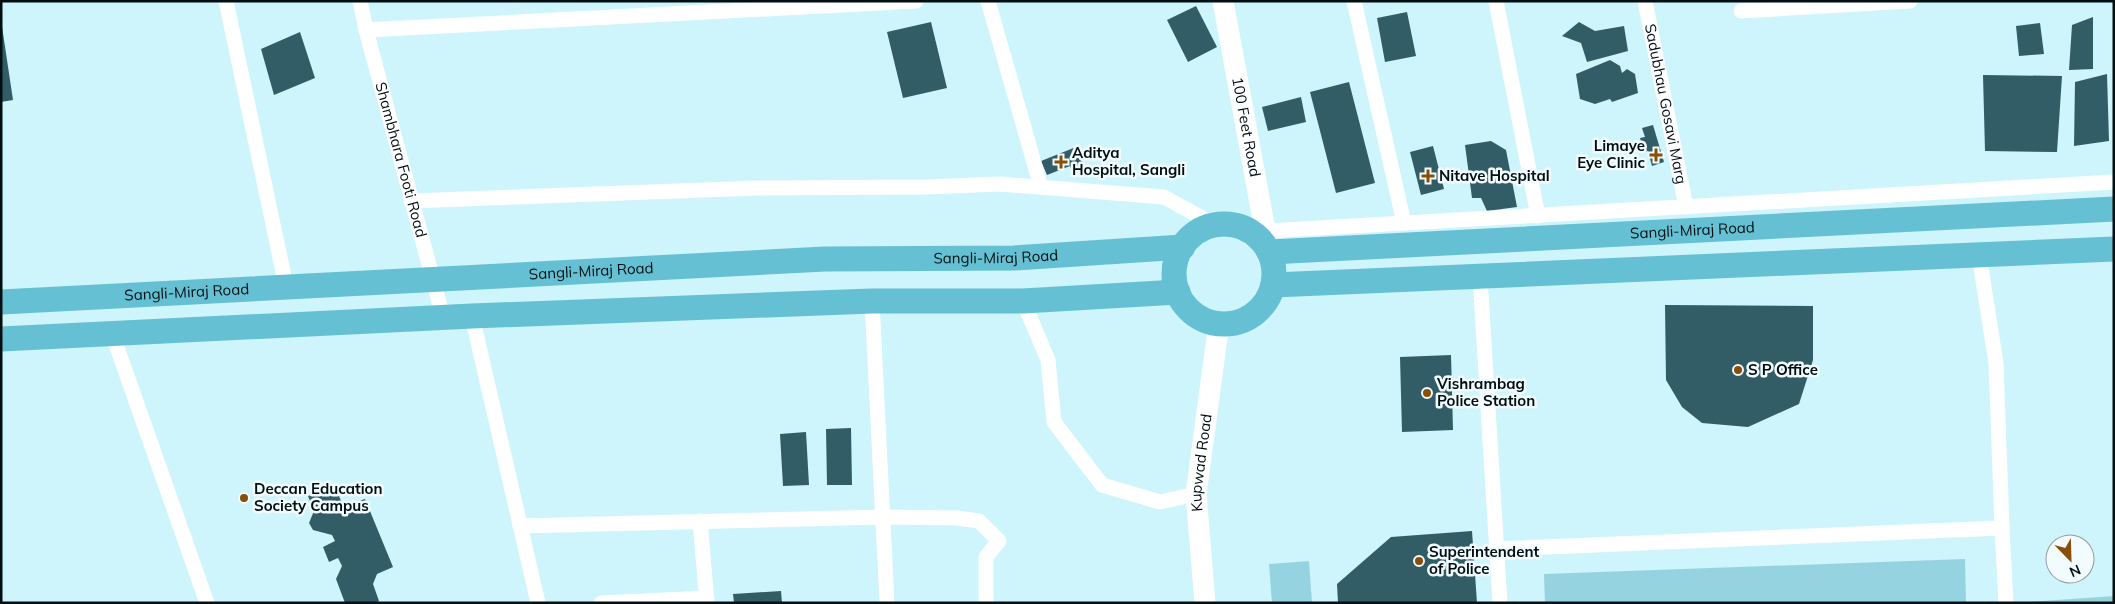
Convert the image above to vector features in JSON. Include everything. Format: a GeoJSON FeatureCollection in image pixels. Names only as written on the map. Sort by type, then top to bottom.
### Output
{"type":"FeatureCollection","features":[{"type":"Feature","properties":{"kind":"highway","name":"Sangli-Miraj Road"},"geometry":{"type":"LineString","coordinates":[[1268,242],[2114,209]]}},
{"type":"Feature","properties":{"kind":"highway"},"geometry":{"type":"LineString","coordinates":[[1232,224],[1268,242],[1274,268],[1273,285],[1267,300],[1256,313],[1241,321],[1219,323],[1208,321],[1193,313],[1182,301],[1178,292],[1174,270],[1183,247],[1187,240],[1200,230],[1216,225],[1232,224]]}},
{"type":"Feature","properties":{"kind":"highway","name":"Sangli-Miraj Road"},"geometry":{"type":"LineString","coordinates":[[1,302],[825,259],[1014,258],[1183,247]]}},
{"type":"Feature","properties":{"kind":"highway"},"geometry":{"type":"LineString","coordinates":[[1273,285],[2114,250]]}},
{"type":"Feature","properties":{"kind":"highway"},"geometry":{"type":"LineString","coordinates":[[1,339],[443,317],[872,301],[1023,301],[1178,292]]}},
{"type":"Feature","properties":{"kind":"main road","name":"100 Feet Road"},"geometry":{"type":"LineString","coordinates":[[1223,1],[1268,242]]}},
{"type":"Feature","properties":{"kind":"main road","name":"Kupwad Road"},"geometry":{"type":"LineString","coordinates":[[1205,603],[1196,494],[1219,323]]}},
{"type":"Feature","properties":{"kind":"street"},"geometry":{"type":"LineString","coordinates":[[226,1],[286,286]]}},
{"type":"Feature","properties":{"kind":"street","name":"Shambhara Footi Road"},"geometry":{"type":"LineString","coordinates":[[360,1],[366,30],[443,317]]}},
{"type":"Feature","properties":{"kind":"street"},"geometry":{"type":"LineString","coordinates":[[366,30],[645,8],[916,1]]}},
{"type":"Feature","properties":{"kind":"street"},"geometry":{"type":"LineString","coordinates":[[988,1],[1040,187]]}},
{"type":"Feature","properties":{"kind":"street"},"geometry":{"type":"LineString","coordinates":[[1354,1],[1404,223]]}},
{"type":"Feature","properties":{"kind":"street"},"geometry":{"type":"LineString","coordinates":[[1496,1],[1538,216]]}},
{"type":"Feature","properties":{"kind":"street","name":"Sadubhau Gosavi Marg"},"geometry":{"type":"LineString","coordinates":[[1645,1],[1686,207]]}},
{"type":"Feature","properties":{"kind":"street"},"geometry":{"type":"LineString","coordinates":[[1772,1],[1741,11],[1910,1]]}},
{"type":"Feature","properties":{"kind":"street"},"geometry":{"type":"LineString","coordinates":[[1268,242],[1404,223],[2114,182]]}},
{"type":"Feature","properties":{"kind":"street"},"geometry":{"type":"LineString","coordinates":[[411,201],[758,188],[928,187],[999,184],[1164,198],[1216,225]]}},
{"type":"Feature","properties":{"kind":"street"},"geometry":{"type":"LineString","coordinates":[[1979,256],[1996,363],[2006,603]]}},
{"type":"Feature","properties":{"kind":"street"},"geometry":{"type":"LineString","coordinates":[[1480,277],[1500,603]]}},
{"type":"Feature","properties":{"kind":"street"},"geometry":{"type":"LineString","coordinates":[[872,301],[887,603]]}},
{"type":"Feature","properties":{"kind":"street"},"geometry":{"type":"LineString","coordinates":[[1023,301],[1048,360],[1054,422],[1102,485],[1160,502],[1196,494]]}},
{"type":"Feature","properties":{"kind":"street"},"geometry":{"type":"LineString","coordinates":[[472,316],[538,603]]}},
{"type":"Feature","properties":{"kind":"street"},"geometry":{"type":"LineString","coordinates":[[112,333],[207,603]]}},
{"type":"Feature","properties":{"kind":"street"},"geometry":{"type":"LineString","coordinates":[[520,526],[883,517],[957,518],[979,521],[999,541],[986,557],[986,603]]}},
{"type":"Feature","properties":{"kind":"street"},"geometry":{"type":"LineString","coordinates":[[601,603],[707,600],[700,521]]}},
{"type":"Feature","properties":{"kind":"street"},"geometry":{"type":"LineString","coordinates":[[1497,549],[2002,528]]}},
{"type":"Feature","properties":{"kind":"shaded area"},"geometry":{"type":"Polygon","coordinates":[[[1965,559],[1966,603],[1545,603],[1544,574],[1965,559]]]}},
{"type":"Feature","properties":{"kind":"shaded area"},"geometry":{"type":"Polygon","coordinates":[[[1309,561],[1312,603],[1272,603],[1269,564],[1309,561]]]}},
{"type":"Feature","properties":{"kind":"shaded area"},"geometry":{"type":"Polygon","coordinates":[[[2114,596],[2114,603],[2015,603],[2114,596]]]}},
{"type":"Feature","properties":{"kind":"building"},"geometry":{"type":"Polygon","coordinates":[[[1196,6],[1217,47],[1188,62],[1167,20],[1196,6]]]}},
{"type":"Feature","properties":{"kind":"building"},"geometry":{"type":"Polygon","coordinates":[[[1407,12],[1416,56],[1385,62],[1377,18],[1407,12]]]}},
{"type":"Feature","properties":{"kind":"building"},"geometry":{"type":"Polygon","coordinates":[[[2093,17],[2093,69],[2069,70],[2072,25],[2093,17]]]}},
{"type":"Feature","properties":{"kind":"building"},"geometry":{"type":"Polygon","coordinates":[[[1,20],[13,100],[1,102],[1,20]]]}},
{"type":"Feature","properties":{"kind":"building"},"geometry":{"type":"Polygon","coordinates":[[[931,22],[947,88],[903,98],[887,32],[931,22]]]}},
{"type":"Feature","properties":{"kind":"building"},"geometry":{"type":"Polygon","coordinates":[[[1579,22],[1595,31],[1624,26],[1628,51],[1587,62],[1581,43],[1562,36],[1579,22]]]}},
{"type":"Feature","properties":{"kind":"building"},"geometry":{"type":"Polygon","coordinates":[[[2040,23],[2044,54],[2019,56],[2016,26],[2040,23]]]}},
{"type":"Feature","properties":{"kind":"building"},"geometry":{"type":"Polygon","coordinates":[[[300,32],[315,78],[274,95],[261,49],[300,32]]]}},
{"type":"Feature","properties":{"kind":"building"},"geometry":{"type":"Polygon","coordinates":[[[1610,60],[1620,66],[1622,73],[1627,69],[1635,74],[1638,93],[1612,102],[1610,99],[1595,104],[1580,99],[1576,74],[1610,60]]]}},
{"type":"Feature","properties":{"kind":"building"},"geometry":{"type":"Polygon","coordinates":[[[2107,74],[2109,141],[2074,146],[2075,82],[2107,74]]]}},
{"type":"Feature","properties":{"kind":"building"},"geometry":{"type":"Polygon","coordinates":[[[1983,75],[2062,76],[2057,152],[1985,151],[1983,75]]]}},
{"type":"Feature","properties":{"kind":"building"},"geometry":{"type":"Polygon","coordinates":[[[1349,82],[1375,183],[1336,193],[1310,92],[1349,82]]]}},
{"type":"Feature","properties":{"kind":"building"},"geometry":{"type":"Polygon","coordinates":[[[1301,97],[1306,122],[1268,131],[1262,107],[1301,97]]]}},
{"type":"Feature","properties":{"kind":"building"},"geometry":{"type":"Polygon","coordinates":[[[1653,125],[1664,162],[1652,166],[1648,151],[1644,152],[1640,138],[1645,137],[1642,128],[1653,125]]]}},
{"type":"Feature","properties":{"kind":"building"},"geometry":{"type":"Polygon","coordinates":[[[1491,141],[1506,150],[1517,207],[1487,211],[1481,198],[1472,198],[1465,145],[1491,141]]]}},
{"type":"Feature","properties":{"kind":"building"},"geometry":{"type":"Polygon","coordinates":[[[1433,146],[1444,189],[1421,195],[1410,152],[1433,146]]]}},
{"type":"Feature","properties":{"kind":"building"},"geometry":{"type":"Polygon","coordinates":[[[1076,147],[1085,170],[1073,175],[1070,166],[1047,175],[1041,161],[1076,147]]]}},
{"type":"Feature","properties":{"kind":"building","name":"S P Office"},"geometry":{"type":"Polygon","coordinates":[[[1665,305],[1813,306],[1813,360],[1799,404],[1748,427],[1702,423],[1682,407],[1666,380],[1665,305]]]}},
{"type":"Feature","properties":{"kind":"building","name":"Vishrambag Police Station"},"geometry":{"type":"Polygon","coordinates":[[[1451,355],[1453,430],[1402,432],[1400,357],[1451,355]]]}},
{"type":"Feature","properties":{"kind":"building"},"geometry":{"type":"Polygon","coordinates":[[[851,428],[852,485],[827,485],[826,429],[851,428]]]}},
{"type":"Feature","properties":{"kind":"building"},"geometry":{"type":"Polygon","coordinates":[[[806,432],[809,485],[783,486],[780,434],[806,432]]]}},
{"type":"Feature","properties":{"kind":"building"},"geometry":{"type":"Polygon","coordinates":[[[335,486],[341,501],[349,505],[365,499],[393,567],[377,574],[373,584],[379,601],[375,603],[345,603],[336,579],[342,566],[338,558],[329,562],[323,547],[335,541],[332,535],[313,530],[309,523],[314,511],[308,496],[335,486]]]}},
{"type":"Feature","properties":{"kind":"building","name":"Superintendent of Police"},"geometry":{"type":"Polygon","coordinates":[[[1472,531],[1477,603],[1338,603],[1337,584],[1391,537],[1472,531]]]}},
{"type":"Feature","properties":{"kind":"building"},"geometry":{"type":"Polygon","coordinates":[[[781,591],[782,603],[734,603],[733,594],[781,591]]]}},
{"type":"Feature","properties":{"kind":"place","name":"Limaye Eye Clinic"},"geometry":{"type":"Point","coordinates":[1656,155]}},
{"type":"Feature","properties":{"kind":"place","name":"Aditya Hospital, Sangli"},"geometry":{"type":"Point","coordinates":[1061,162]}},
{"type":"Feature","properties":{"kind":"place","name":"Nitave Hospital"},"geometry":{"type":"Point","coordinates":[1428,176]}},
{"type":"Feature","properties":{"kind":"place","name":"S P Office"},"geometry":{"type":"Point","coordinates":[1738,370]}},
{"type":"Feature","properties":{"kind":"place","name":"Vishrambag Police Station"},"geometry":{"type":"Point","coordinates":[1427,393]}},
{"type":"Feature","properties":{"kind":"place","name":"Deccan Education Society Campus"},"geometry":{"type":"Point","coordinates":[244,498]}},
{"type":"Feature","properties":{"kind":"place","name":"Superintendent of Police"},"geometry":{"type":"Point","coordinates":[1419,561]}}]}
